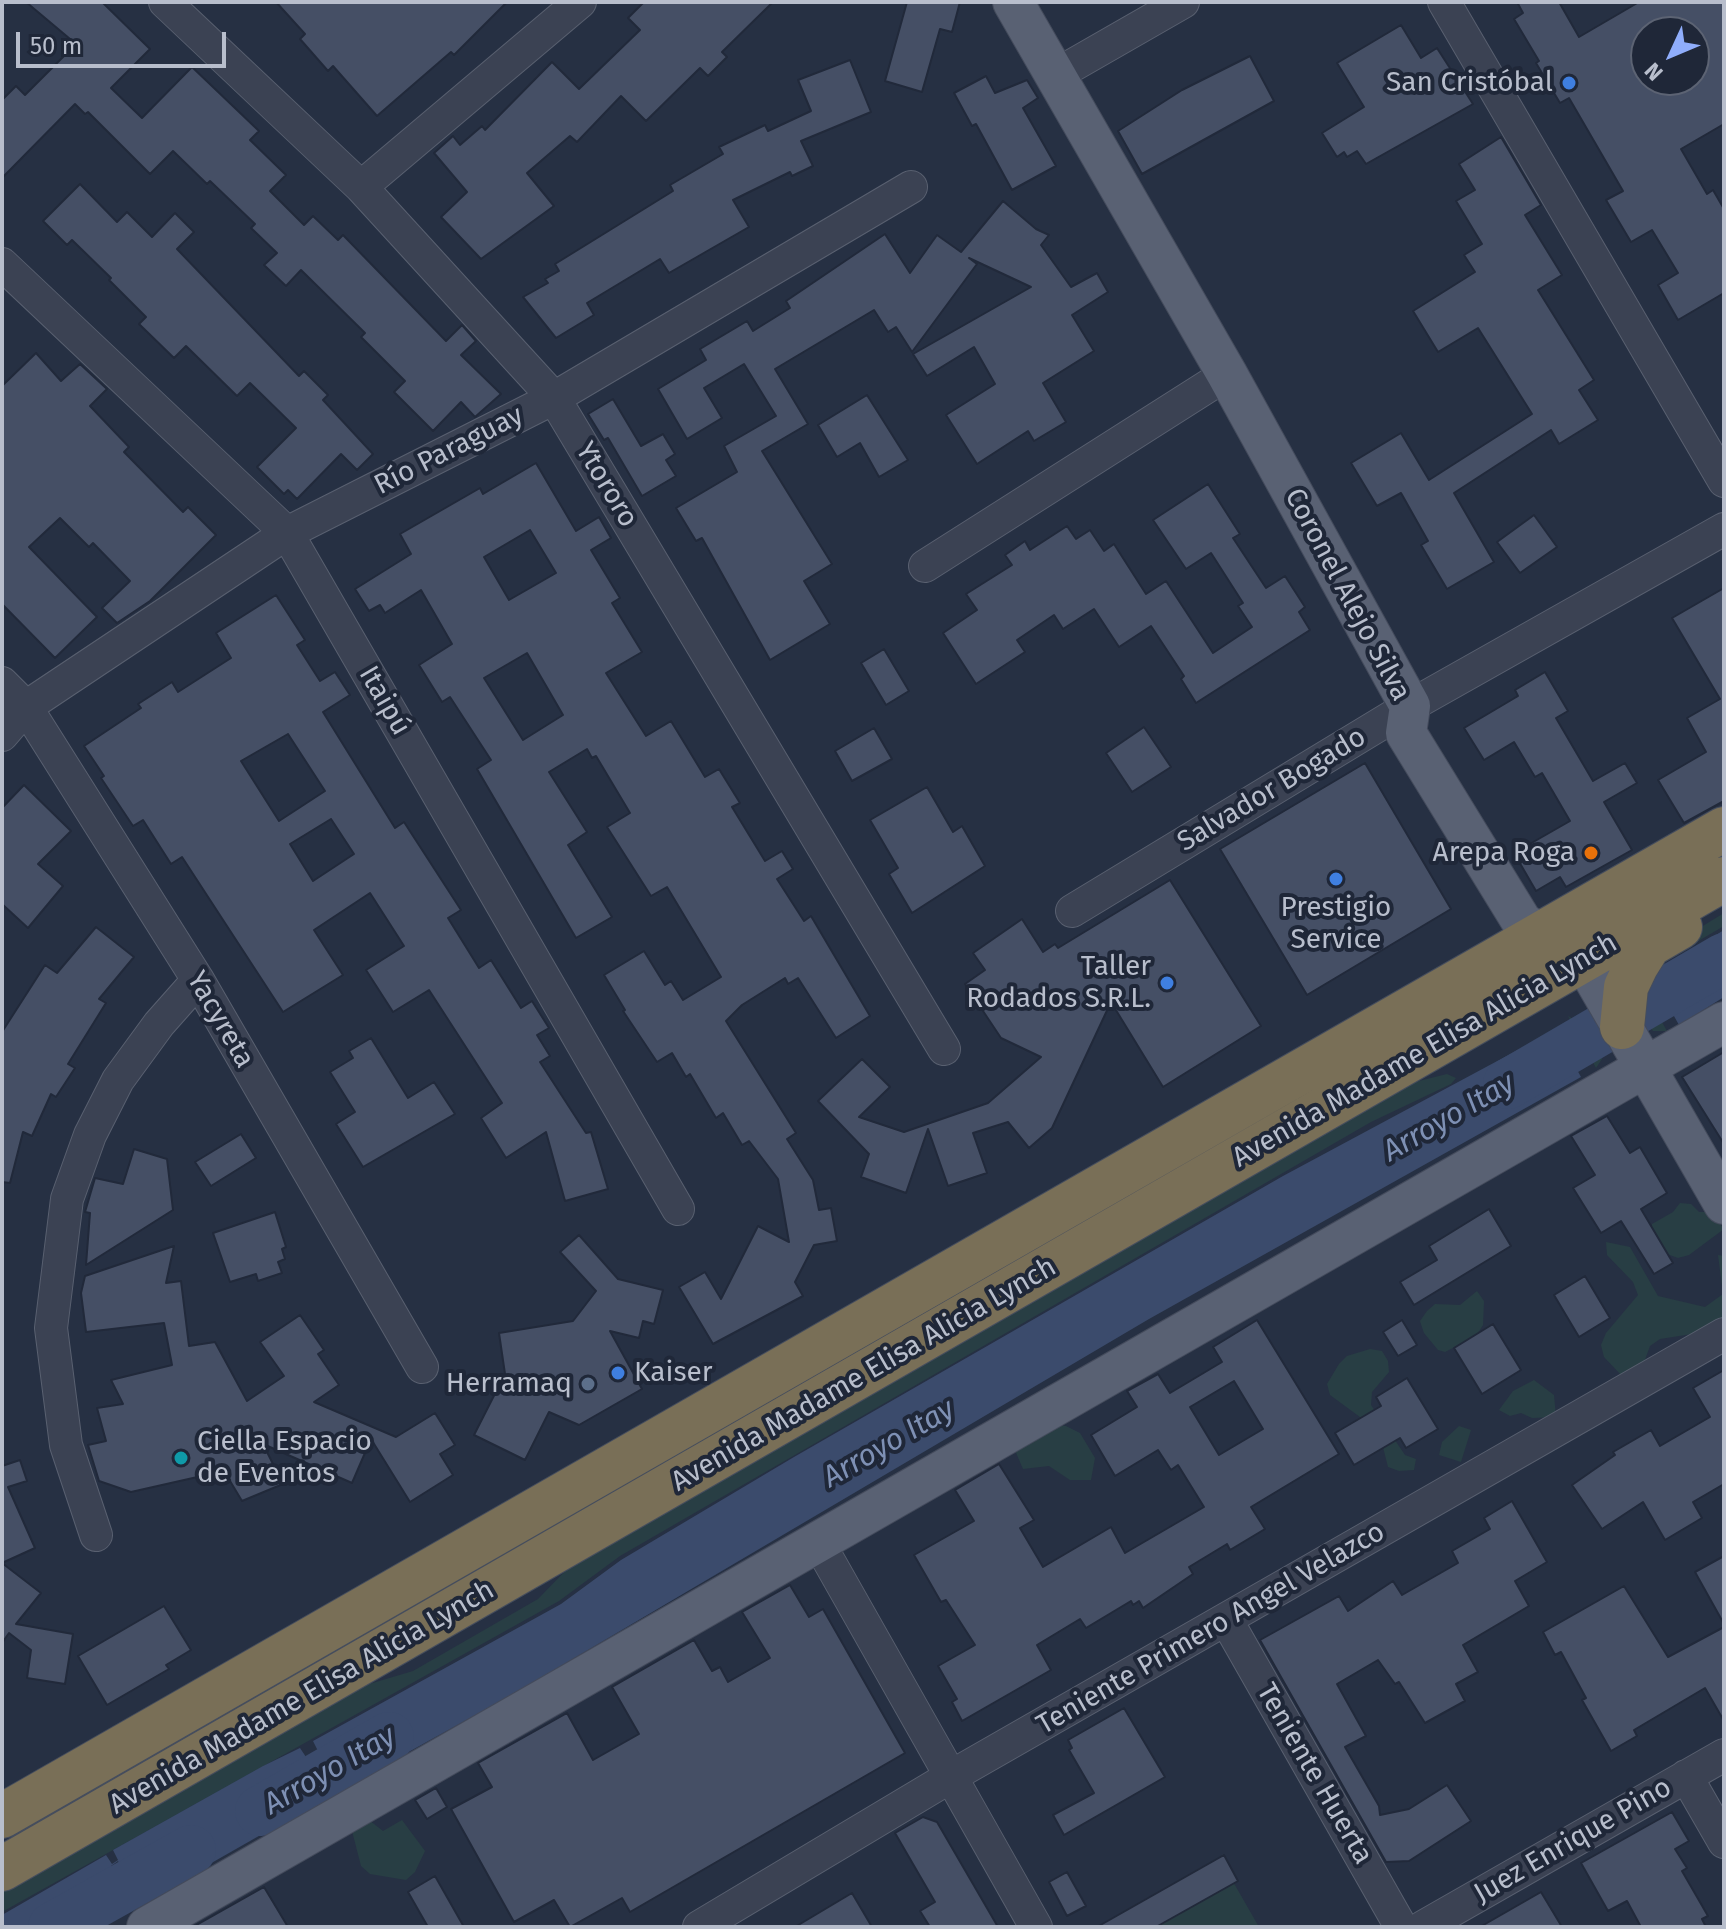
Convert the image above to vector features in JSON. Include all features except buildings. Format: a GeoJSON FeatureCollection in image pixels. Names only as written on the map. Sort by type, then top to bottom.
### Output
{"type":"FeatureCollection","features":[{"type":"Feature","properties":{"kind":"highway","name":"Avenida Madame Elisa Alicia Lynch"},"geometry":{"type":"LineString","coordinates":[[2,1816],[1724,829]]}},
{"type":"Feature","properties":{"kind":"highway","name":"Avenida Madame Elisa Alicia Lynch"},"geometry":{"type":"LineString","coordinates":[[2,1869],[1620,1013],[1724,879]]}},
{"type":"Feature","properties":{"kind":"highway"},"geometry":{"type":"LineString","coordinates":[[1620,1013],[1649,945],[1724,901]]}},
{"type":"Feature","properties":{"kind":"highway","name":"Coronel Alejo Silva"},"geometry":{"type":"LineString","coordinates":[[1538,933],[1620,1013]]}},
{"type":"Feature","properties":{"kind":"main road","name":"Coronel Alejo Silva"},"geometry":{"type":"LineString","coordinates":[[1013,2],[1227,374],[1410,706],[1406,733],[1522,922],[1538,933]]}},
{"type":"Feature","properties":{"kind":"main road","name":"Coronel Alejo Silva"},"geometry":{"type":"LineString","coordinates":[[1620,1013],[1724,1204]]}},
{"type":"Feature","properties":{"kind":"main road"},"geometry":{"type":"LineString","coordinates":[[156,1925],[817,1540],[1620,1013],[1724,1022]]}},
{"type":"Feature","properties":{"kind":"street","name":"Ytororo"},"geometry":{"type":"LineString","coordinates":[[165,2],[361,187],[554,398],[944,1049]]}},
{"type":"Feature","properties":{"kind":"street"},"geometry":{"type":"LineString","coordinates":[[361,187],[580,2]]}},
{"type":"Feature","properties":{"kind":"street"},"geometry":{"type":"LineString","coordinates":[[1054,76],[1183,2]]}},
{"type":"Feature","properties":{"kind":"street"},"geometry":{"type":"LineString","coordinates":[[1444,2],[1724,481]]}},
{"type":"Feature","properties":{"kind":"street","name":"Río Paraguay"},"geometry":{"type":"LineString","coordinates":[[2,735],[26,707],[287,533],[554,398],[911,187]]}},
{"type":"Feature","properties":{"kind":"street","name":"Itaipú"},"geometry":{"type":"LineString","coordinates":[[2,264],[287,533],[678,1209]]}},
{"type":"Feature","properties":{"kind":"street"},"geometry":{"type":"LineString","coordinates":[[925,566],[1227,374]]}},
{"type":"Feature","properties":{"kind":"street","name":"Salvador Bogado"},"geometry":{"type":"LineString","coordinates":[[1072,911],[1410,706],[1724,529]]}},
{"type":"Feature","properties":{"kind":"street","name":"Yacyreta"},"geometry":{"type":"LineString","coordinates":[[2,683],[26,707],[198,980],[422,1367]]}},
{"type":"Feature","properties":{"kind":"street"},"geometry":{"type":"LineString","coordinates":[[96,1535],[66,1445],[51,1328],[67,1199],[90,1135],[118,1080],[159,1024],[198,980]]}},
{"type":"Feature","properties":{"kind":"street","name":"Teniente Primero Angel Velazco"},"geometry":{"type":"LineString","coordinates":[[699,1927],[950,1777],[1724,1334]]}},
{"type":"Feature","properties":{"kind":"street"},"geometry":{"type":"LineString","coordinates":[[817,1540],[1036,1927]]}},
{"type":"Feature","properties":{"kind":"street","name":"Teniente Huerta"},"geometry":{"type":"LineString","coordinates":[[1227,1621],[1401,1927]]}},
{"type":"Feature","properties":{"kind":"street","name":"Juez Enrique Pino"},"geometry":{"type":"LineString","coordinates":[[1423,1927],[1724,1755]]}},
{"type":"Feature","properties":{"kind":"street"},"geometry":{"type":"LineString","coordinates":[[1686,1776],[1724,1842]]}},
{"type":"Feature","properties":{"kind":"green space"},"geometry":{"type":"Polygon","coordinates":[[[1724,913],[1724,926],[1671,957],[1665,949],[1724,913]]]}},
{"type":"Feature","properties":{"kind":"green space"},"geometry":{"type":"Polygon","coordinates":[[[1641,985],[1667,1031],[1653,1031],[1641,1015],[1641,985]]]}},
{"type":"Feature","properties":{"kind":"green space"},"geometry":{"type":"Polygon","coordinates":[[[1568,1016],[1581,1023],[1601,1049],[1602,1059],[1596,1068],[1568,1016]]]}},
{"type":"Feature","properties":{"kind":"green space"},"geometry":{"type":"Polygon","coordinates":[[[1447,1074],[1456,1078],[1451,1084],[1371,1122],[620,1556],[559,1601],[2,1912],[2,1889],[349,1690],[413,1671],[538,1599],[571,1565],[1391,1088],[1447,1074]]]}},
{"type":"Feature","properties":{"kind":"green space"},"geometry":{"type":"Polygon","coordinates":[[[1680,1203],[1691,1204],[1699,1212],[1711,1212],[1724,1229],[1689,1255],[1678,1258],[1667,1254],[1651,1236],[1652,1224],[1673,1212],[1680,1203]]]}},
{"type":"Feature","properties":{"kind":"green space"},"geometry":{"type":"Polygon","coordinates":[[[1606,1242],[1630,1247],[1658,1296],[1705,1307],[1723,1294],[1718,1255],[1724,1256],[1724,1329],[1660,1339],[1650,1346],[1642,1368],[1621,1375],[1604,1357],[1601,1345],[1606,1333],[1638,1295],[1633,1282],[1607,1255],[1606,1242]]]}},
{"type":"Feature","properties":{"kind":"green space"},"geometry":{"type":"Polygon","coordinates":[[[1477,1291],[1484,1301],[1483,1325],[1476,1336],[1445,1352],[1438,1350],[1424,1333],[1420,1321],[1435,1304],[1460,1305],[1477,1291]]]}},
{"type":"Feature","properties":{"kind":"green space"},"geometry":{"type":"Polygon","coordinates":[[[1370,1349],[1382,1351],[1388,1361],[1389,1372],[1372,1392],[1371,1405],[1405,1455],[1416,1459],[1414,1470],[1399,1471],[1388,1467],[1379,1431],[1330,1395],[1327,1384],[1339,1364],[1347,1356],[1370,1349]]]}},
{"type":"Feature","properties":{"kind":"green space"},"geometry":{"type":"Polygon","coordinates":[[[1534,1380],[1554,1395],[1556,1417],[1532,1418],[1521,1413],[1510,1416],[1499,1410],[1513,1391],[1534,1380]]]}},
{"type":"Feature","properties":{"kind":"green space"},"geometry":{"type":"Polygon","coordinates":[[[1047,1425],[1066,1426],[1080,1433],[1095,1458],[1091,1480],[1070,1480],[1049,1466],[1023,1469],[1014,1448],[1047,1425]]]}},
{"type":"Feature","properties":{"kind":"green space"},"geometry":{"type":"Polygon","coordinates":[[[1459,1426],[1471,1430],[1461,1462],[1439,1455],[1442,1442],[1459,1426]]]}},
{"type":"Feature","properties":{"kind":"green space"},"geometry":{"type":"Polygon","coordinates":[[[369,1820],[383,1831],[402,1820],[425,1851],[415,1872],[406,1880],[370,1874],[361,1866],[352,1831],[369,1820]]]}},
{"type":"Feature","properties":{"kind":"green space"},"geometry":{"type":"Polygon","coordinates":[[[1224,1866],[1259,1927],[1113,1927],[1224,1866]]]}},
{"type":"Feature","properties":{"kind":"water"},"geometry":{"type":"Polygon","coordinates":[[[1724,930],[1724,997],[1679,1025],[1651,975],[1724,930]]]}},
{"type":"Feature","properties":{"kind":"water"},"geometry":{"type":"Polygon","coordinates":[[[1555,1030],[1581,1077],[1149,1319],[515,1693],[340,1790],[319,1752],[307,1758],[329,1796],[143,1902],[118,1861],[111,1866],[135,1907],[101,1927],[2,1927],[2,1915],[106,1855],[112,1864],[118,1860],[113,1850],[300,1748],[306,1757],[318,1751],[313,1741],[561,1604],[621,1560],[794,1457],[1283,1176],[1555,1030]]]}},
{"type":"Feature","properties":{"kind":"waterway","name":"Arroyo Itay"},"geometry":{"type":"LineString","coordinates":[[1508,1084],[1724,958]]}},
{"type":"Feature","properties":{"kind":"waterway","name":"Arroyo Itay"},"geometry":{"type":"LineString","coordinates":[[260,1811],[389,1737]]}},
{"type":"Feature","properties":{"kind":"waterway","name":"Arroyo Itay"},"geometry":{"type":"LineString","coordinates":[[53,1927],[191,1850]]}},
{"type":"Feature","properties":{"kind":"place","name":"San Cristóbal"},"geometry":{"type":"Point","coordinates":[1569,83]}},
{"type":"Feature","properties":{"kind":"place","name":"Arepa Roga"},"geometry":{"type":"Point","coordinates":[1591,853]}},
{"type":"Feature","properties":{"kind":"place","name":"Prestigio Service"},"geometry":{"type":"Point","coordinates":[1336,879]}},
{"type":"Feature","properties":{"kind":"place","name":"Taller Rodados S.R.L."},"geometry":{"type":"Point","coordinates":[1167,983]}},
{"type":"Feature","properties":{"kind":"place","name":"Kaiser"},"geometry":{"type":"Point","coordinates":[618,1373]}},
{"type":"Feature","properties":{"kind":"place","name":"Herramaq"},"geometry":{"type":"Point","coordinates":[588,1384]}},
{"type":"Feature","properties":{"kind":"place","name":"Ciella Espacio de Eventos"},"geometry":{"type":"Point","coordinates":[181,1458]}}]}
